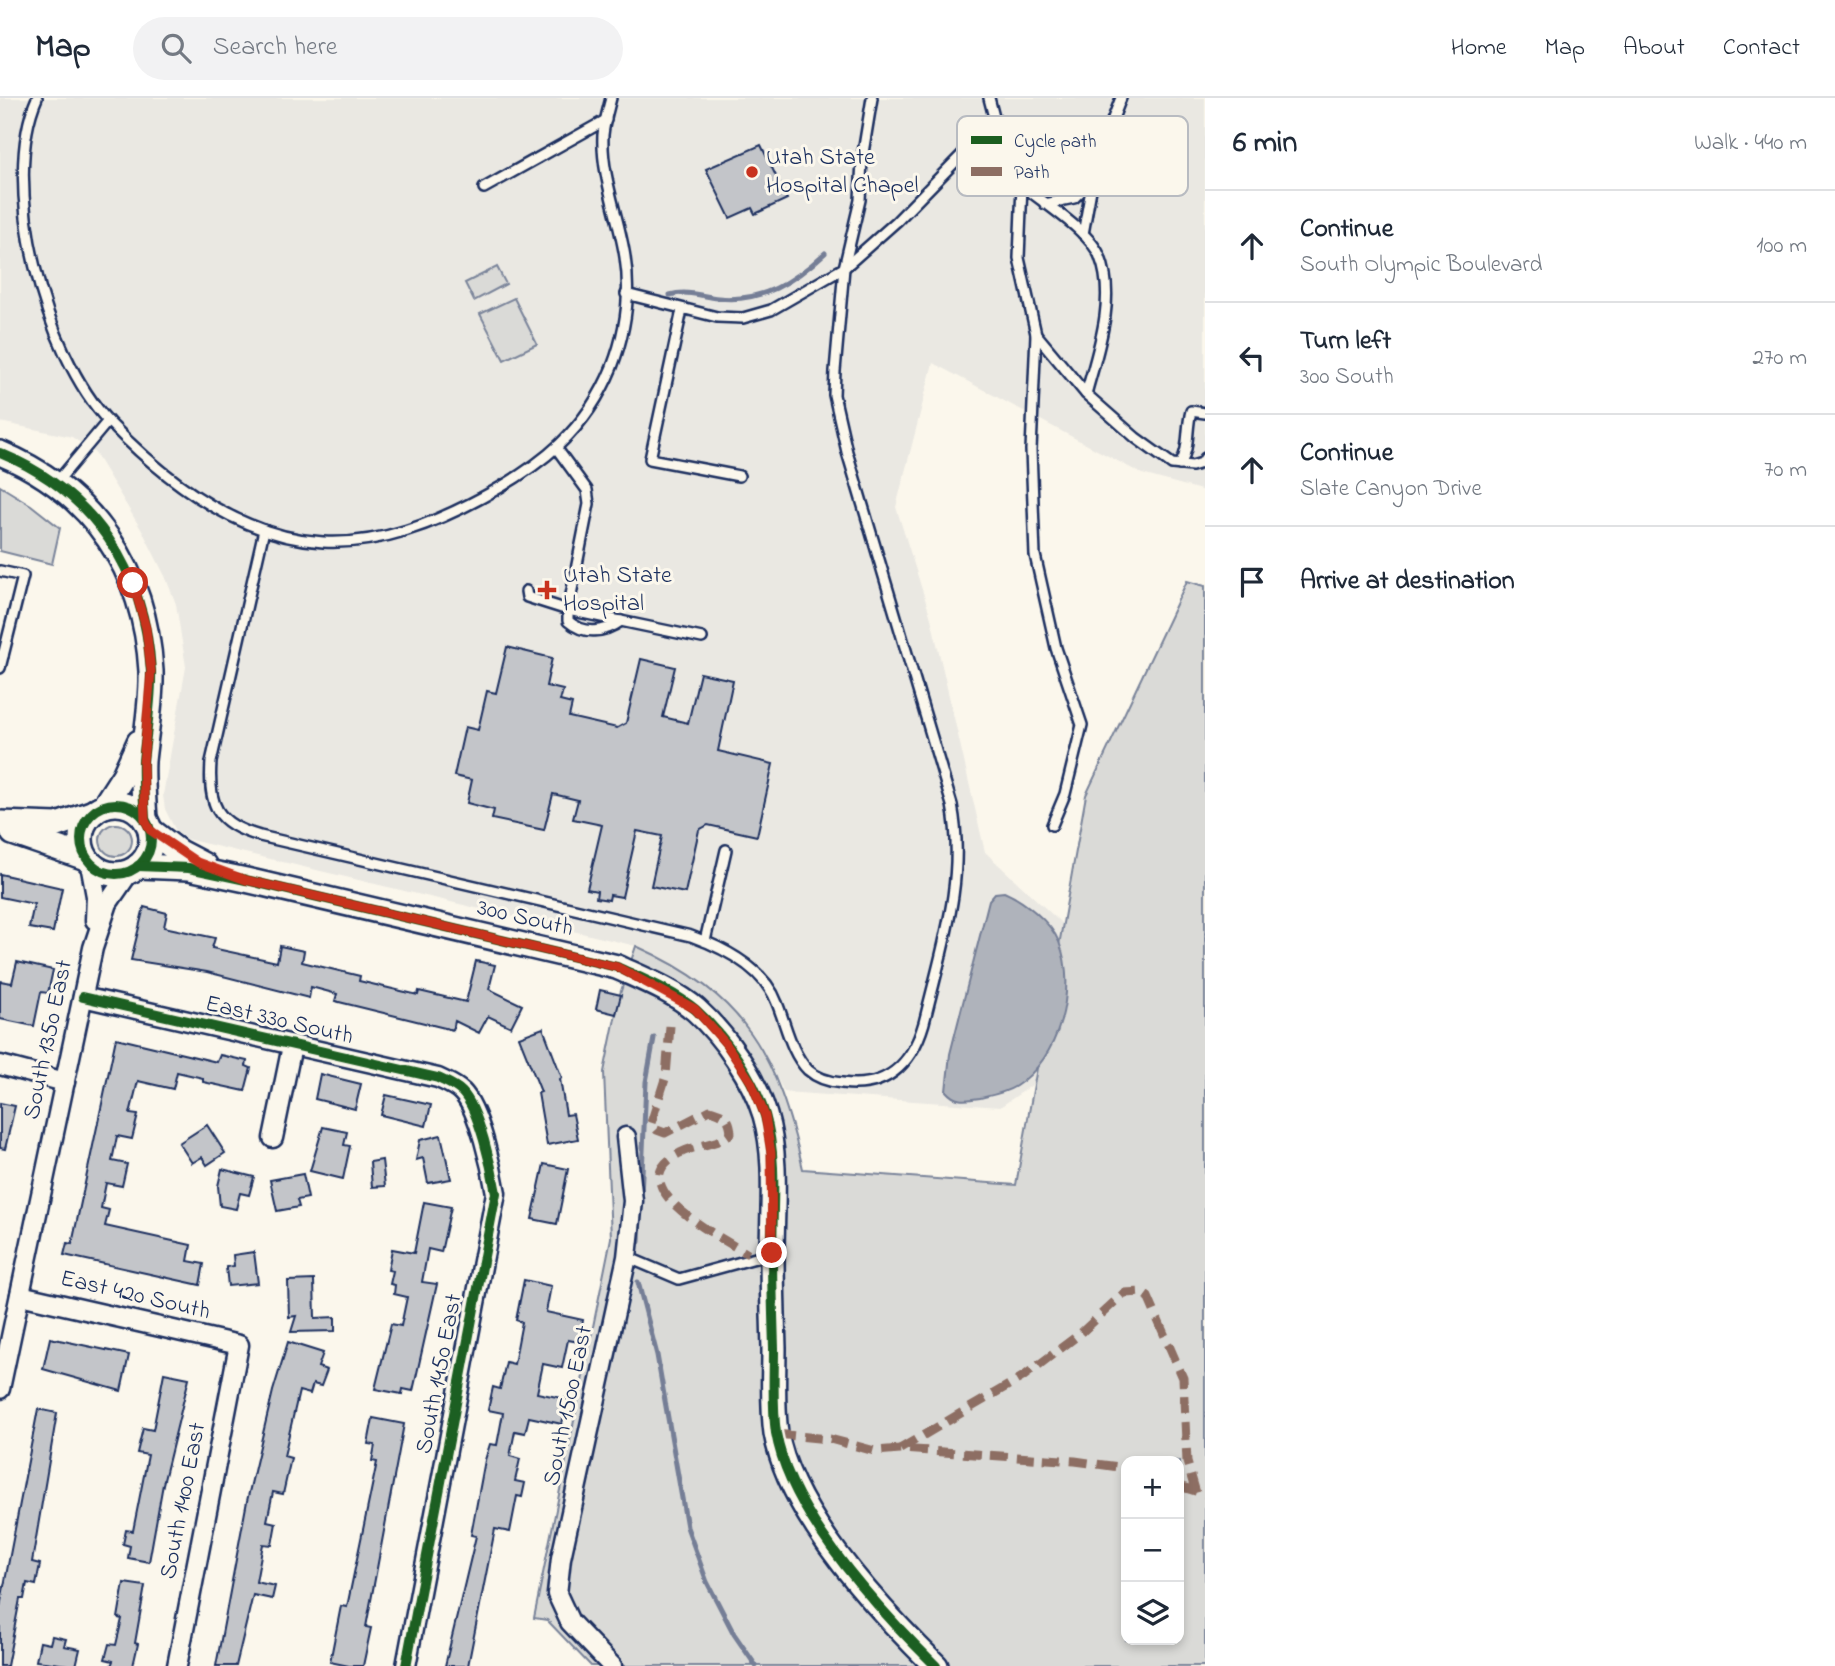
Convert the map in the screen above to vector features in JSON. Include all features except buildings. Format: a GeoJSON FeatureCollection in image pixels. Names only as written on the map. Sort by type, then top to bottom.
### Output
{"type":"FeatureCollection","features":[{"type":"Feature","properties":{"kind":"street"},"geometry":{"type":"LineString","coordinates":[[0,453],[57,482],[83,504],[112,543],[133,583],[146,628],[151,671],[143,764],[148,853],[134,869],[111,874],[88,861],[0,830]]}},
{"type":"Feature","properties":{"kind":"street"},"geometry":{"type":"LineString","coordinates":[[88,861],[81,843],[82,831],[124,775],[149,712]]}},
{"type":"Feature","properties":{"kind":"street"},"geometry":{"type":"LineString","coordinates":[[0,823],[57,825],[99,809],[126,806],[147,825]]}},
{"type":"Feature","properties":{"kind":"street","name":"300 South"},"geometry":{"type":"LineString","coordinates":[[147,825],[197,862],[246,880]]}},
{"type":"Feature","properties":{"kind":"street","name":"South 1350 East"},"geometry":{"type":"LineString","coordinates":[[88,861],[96,896],[93,948]]}},
{"type":"Feature","properties":{"kind":"street","name":"300 South"},"geometry":{"type":"LineString","coordinates":[[134,869],[189,868],[617,967],[695,1009],[726,1044],[751,1082],[765,1116],[771,1153],[773,1398],[776,1434],[787,1470],[803,1504],[824,1536],[905,1635],[936,1666]]}},
{"type":"Feature","properties":{"kind":"street","name":"South 1350 East"},"geometry":{"type":"LineString","coordinates":[[0,1389],[93,948],[108,903],[134,869]]}},
{"type":"Feature","properties":{"kind":"street","name":"East 330 South"},"geometry":{"type":"LineString","coordinates":[[83,997],[438,1078],[463,1093]]}},
{"type":"Feature","properties":{"kind":"street"},"geometry":{"type":"LineString","coordinates":[[273,1138],[292,1046]]}},
{"type":"Feature","properties":{"kind":"street"},"geometry":{"type":"LineString","coordinates":[[0,1065],[65,1082]]}},
{"type":"Feature","properties":{"kind":"street","name":"South 1450 East"},"geometry":{"type":"LineString","coordinates":[[406,1666],[496,1193],[477,1126],[463,1093]]}},
{"type":"Feature","properties":{"kind":"street","name":"South 1500 East"},"geometry":{"type":"LineString","coordinates":[[612,1666],[570,1622],[557,1594],[566,1532],[627,1257],[634,1200],[626,1137]]}},
{"type":"Feature","properties":{"kind":"street","name":"East 420 South"},"geometry":{"type":"LineString","coordinates":[[20,1295],[239,1345]]}},
{"type":"Feature","properties":{"kind":"street","name":"South 1400 East"},"geometry":{"type":"LineString","coordinates":[[177,1666],[239,1345]]}},
{"type":"Feature","properties":{"kind":"lane"},"geometry":{"type":"LineString","coordinates":[[18,122],[37,98]]}},
{"type":"Feature","properties":{"kind":"lane"},"geometry":{"type":"LineString","coordinates":[[30,292],[57,348],[108,421],[178,484],[214,507],[264,530],[322,542],[354,542],[386,537],[467,505],[556,449],[599,395],[621,341],[626,294],[625,255],[606,168],[603,134],[611,98]]}},
{"type":"Feature","properties":{"kind":"lane"},"geometry":{"type":"LineString","coordinates":[[264,530],[211,762],[212,799],[222,819],[236,830],[705,941],[731,953],[764,982],[776,1000],[788,1037],[807,1069],[820,1078],[855,1085],[872,1084],[885,1079],[908,1059],[918,1042],[953,904],[958,871],[957,831],[952,805],[838,419],[835,371],[844,268],[860,200],[862,159],[872,98]]}},
{"type":"Feature","properties":{"kind":"lane"},"geometry":{"type":"LineString","coordinates":[[989,98],[994,116]]}},
{"type":"Feature","properties":{"kind":"lane"},"geometry":{"type":"LineString","coordinates":[[1115,116],[1121,98]]}},
{"type":"Feature","properties":{"kind":"lane"},"geometry":{"type":"LineString","coordinates":[[484,188],[606,120]]}},
{"type":"Feature","properties":{"kind":"lane"},"geometry":{"type":"LineString","coordinates":[[626,294],[717,317],[743,318],[771,310],[844,268],[897,221],[957,160]]}},
{"type":"Feature","properties":{"kind":"lane"},"geometry":{"type":"LineString","coordinates":[[1021,196],[1019,258],[1036,334],[1031,450],[1035,555],[1056,648],[1082,725],[1065,794],[1052,825]]}},
{"type":"Feature","properties":{"kind":"lane"},"geometry":{"type":"LineString","coordinates":[[1035,196],[1083,234],[1100,256],[1105,296],[1101,331],[1086,394]]}},
{"type":"Feature","properties":{"kind":"lane"},"geometry":{"type":"LineString","coordinates":[[1045,204],[1076,196]]}},
{"type":"Feature","properties":{"kind":"lane"},"geometry":{"type":"LineString","coordinates":[[1083,234],[1090,196]]}},
{"type":"Feature","properties":{"kind":"lane"},"geometry":{"type":"LineString","coordinates":[[682,310],[650,459],[739,476]]}},
{"type":"Feature","properties":{"kind":"lane"},"geometry":{"type":"LineString","coordinates":[[1036,334],[1086,394],[1172,464],[1192,466],[1202,463],[1205,458]]}},
{"type":"Feature","properties":{"kind":"lane"},"geometry":{"type":"LineString","coordinates":[[1180,465],[1188,448],[1191,411],[1205,413]]}},
{"type":"Feature","properties":{"kind":"lane"},"geometry":{"type":"LineString","coordinates":[[57,482],[108,421]]}},
{"type":"Feature","properties":{"kind":"lane"},"geometry":{"type":"LineString","coordinates":[[556,449],[587,490],[589,504],[568,621],[575,626],[601,631],[621,621]]}},
{"type":"Feature","properties":{"kind":"lane"},"geometry":{"type":"LineString","coordinates":[[0,571],[23,576],[1,655],[0,668]]}},
{"type":"Feature","properties":{"kind":"lane"},"geometry":{"type":"LineString","coordinates":[[526,591],[527,597],[568,610],[702,638]]}},
{"type":"Feature","properties":{"kind":"lane"},"geometry":{"type":"LineString","coordinates":[[0,619],[11,621]]}},
{"type":"Feature","properties":{"kind":"lane"},"geometry":{"type":"LineString","coordinates":[[705,941],[726,850]]}},
{"type":"Feature","properties":{"kind":"lane"},"geometry":{"type":"LineString","coordinates":[[627,1257],[679,1279],[772,1253]]}},
{"type":"Feature","properties":{"kind":"shaded area","name":"Utah State Hospital"},"geometry":{"type":"Polygon","coordinates":[[[0,98],[1205,98],[1205,491],[1142,474],[933,363],[896,507],[931,618],[985,852],[1071,932],[1050,1073],[1000,1107],[784,1092],[762,1049],[655,955],[636,946],[186,839],[176,831],[165,809],[163,795],[186,667],[176,604],[165,576],[144,534],[95,453],[72,437],[0,422],[0,98]]]}},
{"type":"Feature","properties":{"kind":"shaded area"},"geometry":{"type":"Polygon","coordinates":[[[497,267],[506,284],[474,301],[465,283],[497,267]]]}},
{"type":"Feature","properties":{"kind":"shaded area"},"geometry":{"type":"Polygon","coordinates":[[[514,298],[537,344],[504,360],[480,314],[514,298]]]}},
{"type":"Feature","properties":{"kind":"shaded area"},"geometry":{"type":"Polygon","coordinates":[[[0,486],[31,505],[60,528],[52,564],[0,551],[0,486]]]}},
{"type":"Feature","properties":{"kind":"shaded area"},"geometry":{"type":"Polygon","coordinates":[[[1187,581],[1205,586],[1205,1666],[591,1666],[547,1620],[534,1618],[611,1238],[604,1072],[620,994],[636,946],[674,965],[705,986],[730,1008],[751,1034],[768,1062],[781,1093],[803,1169],[1016,1185],[1086,795],[1187,581]]]}},
{"type":"Feature","properties":{"kind":"shaded area"},"geometry":{"type":"Polygon","coordinates":[[[116,824],[127,829],[132,840],[127,851],[116,856],[105,851],[100,840],[105,829],[116,824]]]}},
{"type":"Feature","properties":{"kind":"shaded area"},"geometry":{"type":"Polygon","coordinates":[[[1004,892],[1036,912],[1059,942],[1066,981],[1061,1021],[1044,1059],[1016,1086],[980,1098],[957,1099],[946,1091],[950,1054],[989,900],[995,893],[1004,892]]]}},
{"type":"Feature","properties":{"kind":"waterway"},"geometry":{"type":"LineString","coordinates":[[670,295],[688,293],[734,299],[763,294],[789,281],[825,253]]}},
{"type":"Feature","properties":{"kind":"waterway"},"geometry":{"type":"LineString","coordinates":[[641,1197],[646,1082],[654,1038]]}},
{"type":"Feature","properties":{"kind":"waterway"},"geometry":{"type":"LineString","coordinates":[[639,1242],[640,1214]]}},
{"type":"Feature","properties":{"kind":"waterway"},"geometry":{"type":"LineString","coordinates":[[638,1282],[657,1355],[687,1527],[707,1582],[734,1634],[756,1666]]}},
{"type":"Feature","properties":{"kind":"marked path"},"geometry":{"type":"LineString","coordinates":[[670,1026],[666,1076],[651,1123],[657,1130],[665,1133],[710,1110],[725,1117],[731,1133],[720,1140],[680,1153],[663,1166],[660,1180],[666,1195],[680,1210],[748,1254]]}},
{"type":"Feature","properties":{"kind":"marked path"},"geometry":{"type":"LineString","coordinates":[[900,1449],[1024,1376],[1081,1333],[1124,1293],[1141,1292],[1148,1297],[1183,1378],[1187,1462],[1196,1493]]}},
{"type":"Feature","properties":{"kind":"marked path"},"geometry":{"type":"LineString","coordinates":[[776,1434],[830,1439],[875,1451],[900,1449],[1075,1461],[1121,1467]]}},
{"type":"Feature","properties":{"kind":"marked path"},"geometry":{"type":"LineString","coordinates":[[1184,1488],[1205,1494]]}},
{"type":"Feature","properties":{"kind":"cycle path"},"geometry":{"type":"LineString","coordinates":[[0,453],[33,469],[62,489],[88,512],[125,568],[138,600],[147,634],[151,671],[143,761],[145,820]]}},
{"type":"Feature","properties":{"kind":"cycle path"},"geometry":{"type":"LineString","coordinates":[[116,804],[141,814],[151,839],[141,864],[116,874],[91,864],[81,839],[91,814],[116,804]]}},
{"type":"Feature","properties":{"kind":"cycle path"},"geometry":{"type":"LineString","coordinates":[[138,866],[189,868],[246,880],[617,967],[678,997],[707,1020],[728,1045],[754,1087],[765,1115],[772,1149],[774,1412],[776,1433],[785,1464],[799,1496],[840,1559],[888,1617],[936,1666]]}},
{"type":"Feature","properties":{"kind":"cycle path"},"geometry":{"type":"LineString","coordinates":[[83,997],[438,1078],[462,1092],[474,1112],[484,1140],[496,1193],[406,1666]]}},
{"type":"Feature","properties":{"kind":"place","name":"Utah State Hospital Chapel"},"geometry":{"type":"Point","coordinates":[752,172]}},
{"type":"Feature","properties":{"kind":"place","name":"Utah State Hospital"},"geometry":{"type":"Point","coordinates":[547,590]}},
{"type":"Feature","properties":{"kind":"route"},"geometry":{"type":"LineString","coordinates":[[133,583],[146,628],[151,671],[151,701],[143,764],[145,820],[150,830],[197,862],[246,880],[617,967],[695,1009],[726,1044],[751,1082],[765,1116],[773,1190],[772,1253]]}}]}
